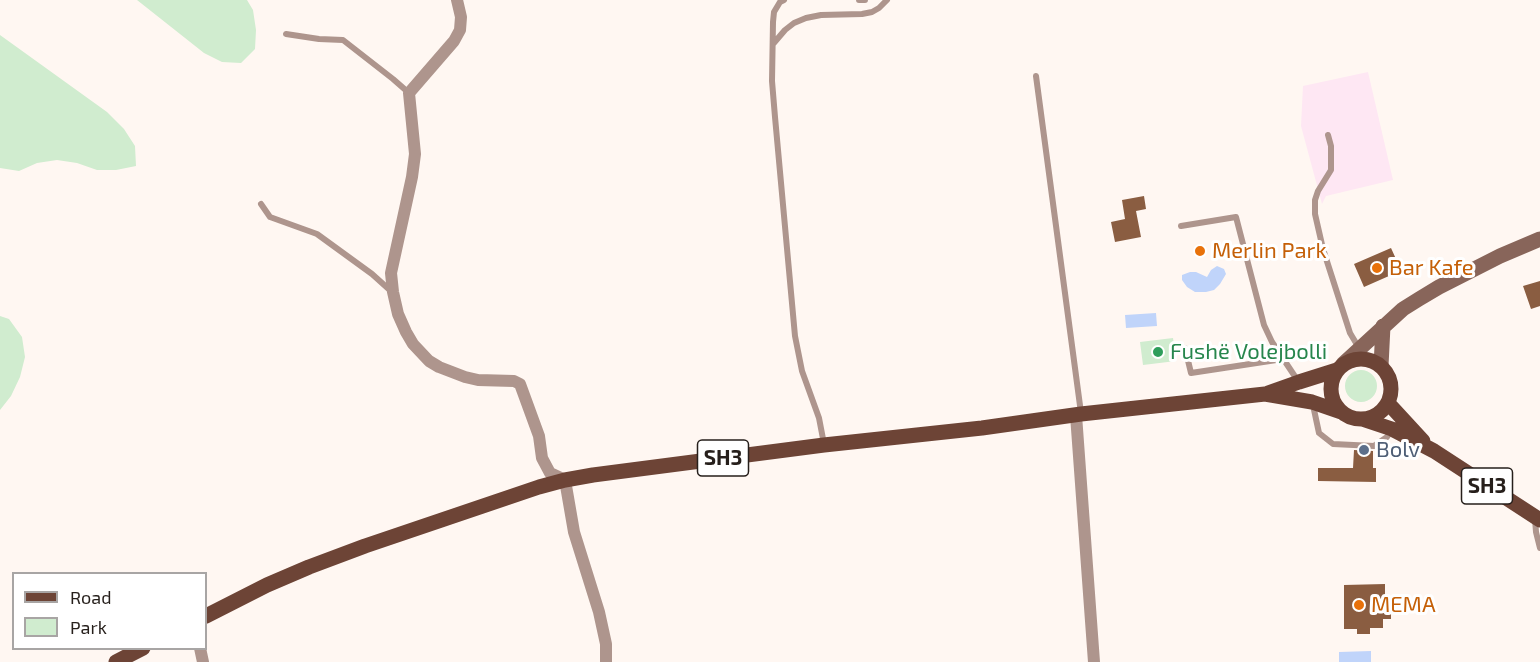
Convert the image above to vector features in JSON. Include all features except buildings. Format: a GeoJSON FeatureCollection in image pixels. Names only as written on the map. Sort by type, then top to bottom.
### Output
{"type":"FeatureCollection","features":[{"type":"Feature","properties":{"kind":"main road"},"geometry":{"type":"LineString","coordinates":[[1341,411],[1330,392],[1332,378],[1340,367],[1403,309],[1439,287],[1500,256],[1540,239]]}},
{"type":"Feature","properties":{"kind":"main road"},"geometry":{"type":"LineString","coordinates":[[1362,419],[1375,416],[1382,411],[1388,403],[1391,390],[1387,373],[1381,366],[1383,327]]}},
{"type":"Feature","properties":{"kind":"main road","name":"SH3"},"geometry":{"type":"LineString","coordinates":[[207,616],[309,567],[375,542],[565,480],[824,445],[1265,394],[1340,367],[1351,360],[1360,358],[1381,366]]}},
{"type":"Feature","properties":{"kind":"main road","name":"SH3"},"geometry":{"type":"LineString","coordinates":[[1265,394],[1312,402],[1341,411],[1353,418],[1392,429],[1434,451],[1537,518]]}},
{"type":"Feature","properties":{"kind":"main road","name":"SH3"},"geometry":{"type":"LineString","coordinates":[[1388,403],[1434,451]]}},
{"type":"Feature","properties":{"kind":"main road"},"geometry":{"type":"LineString","coordinates":[[116,662],[139,650]]}},
{"type":"Feature","properties":{"kind":"street"},"geometry":{"type":"LineString","coordinates":[[457,0],[461,17],[460,30],[454,41],[409,93],[415,154],[391,273],[393,292],[398,314],[406,332],[413,344],[429,361],[465,377],[478,380],[514,381],[520,384],[539,436],[542,458],[550,473],[565,480],[574,532],[599,612],[606,644],[606,662]]}},
{"type":"Feature","properties":{"kind":"street"},"geometry":{"type":"LineString","coordinates":[[1079,414],[1094,662]]}},
{"type":"Feature","properties":{"kind":"lane"},"geometry":{"type":"LineString","coordinates":[[784,0],[774,12],[772,81],[775,117],[795,336],[802,371],[821,426],[824,445]]}},
{"type":"Feature","properties":{"kind":"lane"},"geometry":{"type":"LineString","coordinates":[[860,0],[865,0]]}},
{"type":"Feature","properties":{"kind":"lane"},"geometry":{"type":"LineString","coordinates":[[773,44],[784,30],[806,18],[872,12],[887,0]]}},
{"type":"Feature","properties":{"kind":"lane"},"geometry":{"type":"LineString","coordinates":[[286,34],[343,40],[409,93]]}},
{"type":"Feature","properties":{"kind":"lane"},"geometry":{"type":"LineString","coordinates":[[1036,76],[1079,414]]}},
{"type":"Feature","properties":{"kind":"lane"},"geometry":{"type":"LineString","coordinates":[[1328,135],[1331,147],[1331,170],[1318,191],[1315,200],[1315,214],[1323,249],[1350,333],[1359,349]]}},
{"type":"Feature","properties":{"kind":"lane"},"geometry":{"type":"LineString","coordinates":[[261,204],[270,217],[317,234],[393,292]]}},
{"type":"Feature","properties":{"kind":"lane"},"geometry":{"type":"LineString","coordinates":[[1181,226],[1236,217],[1264,325],[1299,382]]}},
{"type":"Feature","properties":{"kind":"lane"},"geometry":{"type":"LineString","coordinates":[[1185,348],[1191,373],[1283,359]]}},
{"type":"Feature","properties":{"kind":"lane"},"geometry":{"type":"LineString","coordinates":[[1312,402],[1319,433],[1333,444],[1374,447],[1392,429]]}},
{"type":"Feature","properties":{"kind":"lane"},"geometry":{"type":"LineString","coordinates":[[1537,518],[1536,532],[1540,548]]}},
{"type":"Feature","properties":{"kind":"shaded area"},"geometry":{"type":"Polygon","coordinates":[[[1368,72],[1393,180],[1326,196],[1322,204],[1301,126],[1303,86],[1368,72]]]}},
{"type":"Feature","properties":{"kind":"green space"},"geometry":{"type":"Polygon","coordinates":[[[137,0],[247,0],[253,10],[256,30],[255,49],[241,63],[222,62],[204,53],[137,0]]]}},
{"type":"Feature","properties":{"kind":"green space"},"geometry":{"type":"Polygon","coordinates":[[[0,35],[107,112],[124,129],[135,146],[136,166],[116,170],[97,170],[77,163],[57,160],[37,163],[19,171],[0,168],[0,35]]]}},
{"type":"Feature","properties":{"kind":"green space"},"geometry":{"type":"Polygon","coordinates":[[[0,316],[9,319],[22,337],[25,357],[20,377],[11,396],[0,410],[0,316]]]}},
{"type":"Feature","properties":{"kind":"green space","name":"Fushë Volejbolli"},"geometry":{"type":"Polygon","coordinates":[[[1173,338],[1176,361],[1143,365],[1140,342],[1173,338]]]}},
{"type":"Feature","properties":{"kind":"green space"},"geometry":{"type":"Polygon","coordinates":[[[1361,370],[1373,374],[1377,386],[1373,398],[1361,402],[1349,398],[1345,386],[1349,374],[1361,370]]]}},
{"type":"Feature","properties":{"kind":"water"},"geometry":{"type":"Polygon","coordinates":[[[1217,266],[1224,269],[1226,274],[1214,290],[1195,292],[1182,280],[1182,275],[1190,272],[1207,277],[1217,266]]]}},
{"type":"Feature","properties":{"kind":"water"},"geometry":{"type":"Polygon","coordinates":[[[1156,313],[1157,326],[1126,328],[1125,315],[1156,313]]]}},
{"type":"Feature","properties":{"kind":"water"},"geometry":{"type":"Polygon","coordinates":[[[1371,651],[1371,662],[1339,662],[1339,652],[1371,651]]]}},
{"type":"Feature","properties":{"kind":"place","name":"Merlin Park"},"geometry":{"type":"Point","coordinates":[1200,251]}},
{"type":"Feature","properties":{"kind":"place","name":"Bar Kafe"},"geometry":{"type":"Point","coordinates":[1377,268]}},
{"type":"Feature","properties":{"kind":"place","name":"Fushë Volejbolli"},"geometry":{"type":"Point","coordinates":[1158,352]}},
{"type":"Feature","properties":{"kind":"place","name":"Bolv"},"geometry":{"type":"Point","coordinates":[1364,450]}},
{"type":"Feature","properties":{"kind":"place","name":"MEMA"},"geometry":{"type":"Point","coordinates":[1359,605]}}]}
